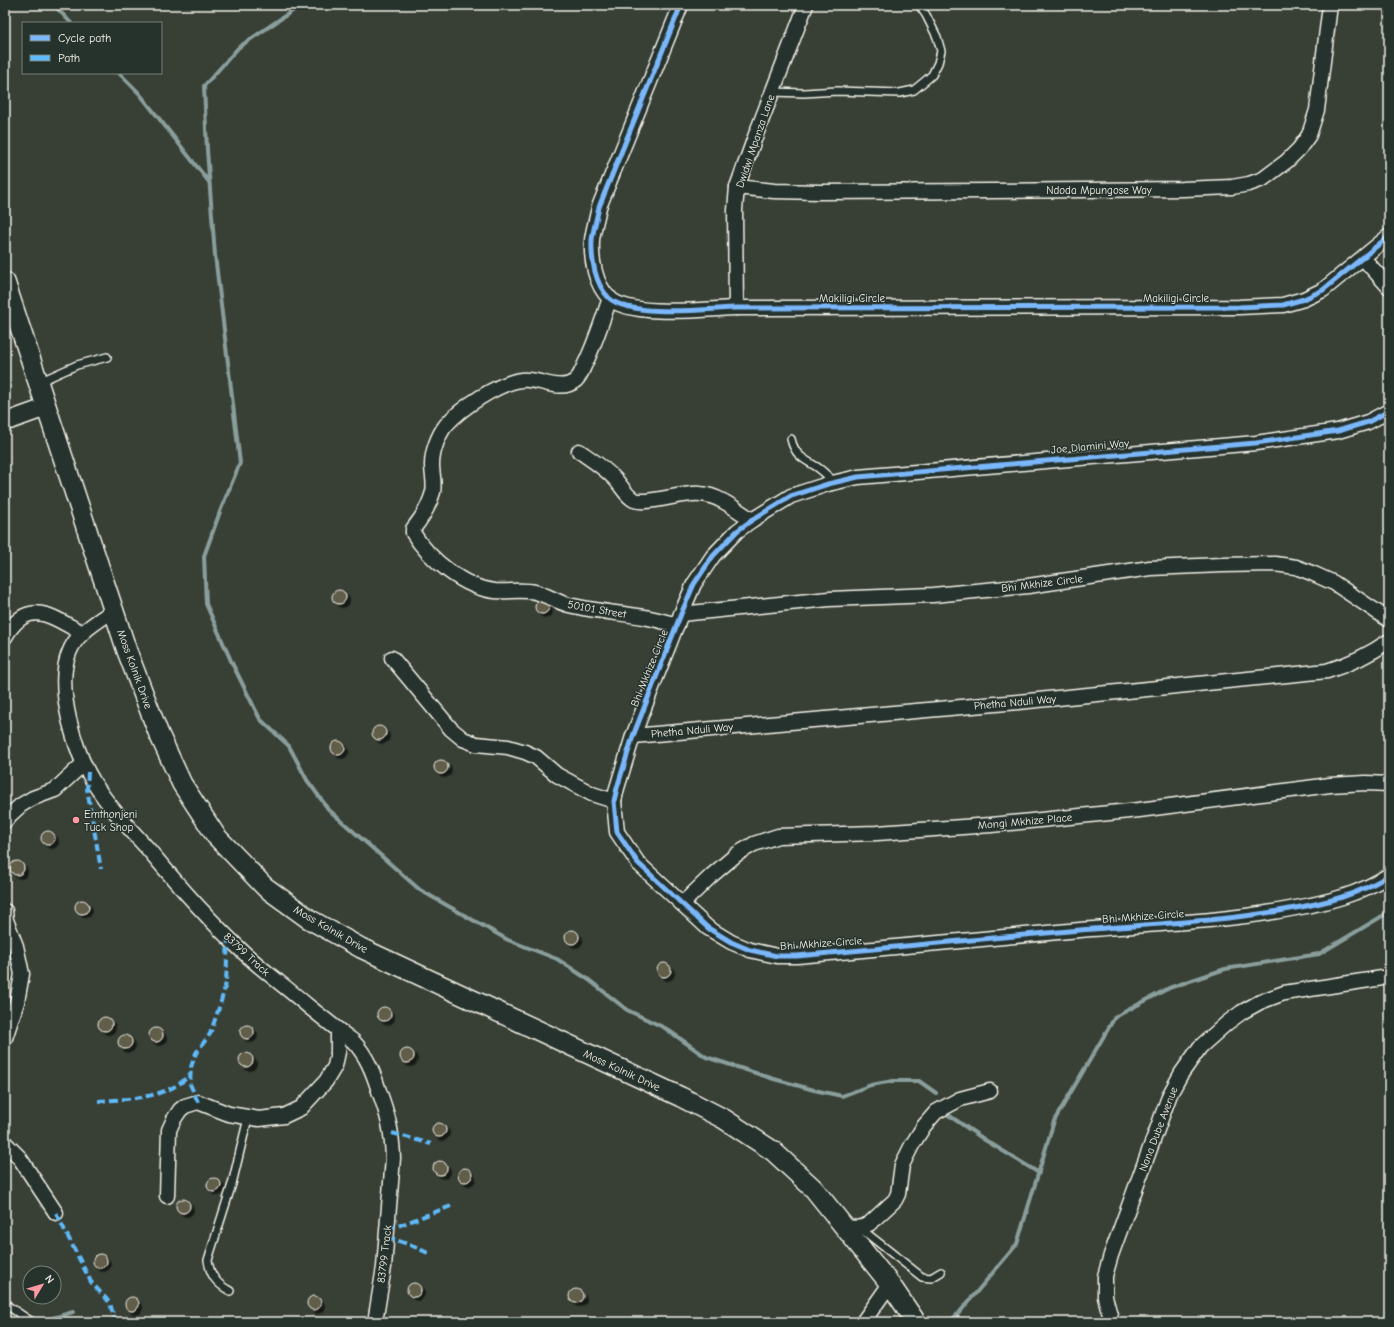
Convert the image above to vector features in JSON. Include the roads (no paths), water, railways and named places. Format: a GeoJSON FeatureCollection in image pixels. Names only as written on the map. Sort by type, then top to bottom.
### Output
{"type":"FeatureCollection","features":[{"type":"Feature","properties":{"kind":"main road","name":"Moss Kolnik Drive"},"geometry":{"type":"LineString","coordinates":[[5,282],[48,407],[127,651],[158,732],[182,784],[216,836],[266,887],[309,919],[361,948],[681,1097],[724,1119],[773,1151],[814,1188],[852,1227],[916,1322]]}},
{"type":"Feature","properties":{"kind":"street"},"geometry":{"type":"LineString","coordinates":[[610,298],[600,285],[593,261],[592,239],[599,207],[681,5]]}},
{"type":"Feature","properties":{"kind":"street","name":"Dwidwi Mpanza Lane"},"geometry":{"type":"LineString","coordinates":[[736,308],[734,210],[738,188],[772,92],[806,5]]}},
{"type":"Feature","properties":{"kind":"street","name":"Ndoda Mpungose Way"},"geometry":{"type":"LineString","coordinates":[[738,188],[774,191],[820,192],[985,191],[1182,189],[1232,187],[1248,184],[1263,179],[1287,161],[1299,150],[1309,135],[1316,110],[1330,5]]}},
{"type":"Feature","properties":{"kind":"street","name":"Makiligi Circle"},"geometry":{"type":"LineString","coordinates":[[610,298],[624,306],[658,311],[736,308],[1239,307],[1283,305],[1304,299],[1323,290],[1389,236]]}},
{"type":"Feature","properties":{"kind":"street"},"geometry":{"type":"LineString","coordinates":[[1363,258],[1389,287]]}},
{"type":"Feature","properties":{"kind":"street","name":"50101 Street"},"geometry":{"type":"LineString","coordinates":[[610,298],[591,351],[579,377],[575,381],[565,386],[528,380],[521,380],[506,384],[477,400],[446,425],[440,436],[432,464],[434,481],[433,492],[426,511],[413,530],[413,533],[426,551],[459,578],[485,590],[522,590],[534,592],[567,605],[646,617],[679,619]]}},
{"type":"Feature","properties":{"kind":"street"},"geometry":{"type":"LineString","coordinates":[[5,422],[48,407]]}},
{"type":"Feature","properties":{"kind":"street","name":"Joe Dlamini Way"},"geometry":{"type":"LineString","coordinates":[[791,496],[834,482],[858,477],[1256,442],[1338,431],[1368,422],[1389,411]]}},
{"type":"Feature","properties":{"kind":"street"},"geometry":{"type":"LineString","coordinates":[[579,451],[606,470],[630,498],[634,500],[645,501],[685,494],[702,494],[714,497],[752,520]]}},
{"type":"Feature","properties":{"kind":"street","name":"Bhi Mkhize Circle"},"geometry":{"type":"LineString","coordinates":[[791,496],[737,531],[713,556],[694,584],[633,736],[614,801],[617,832],[638,863],[708,928],[731,942],[750,950],[776,956],[797,956],[1081,930],[1187,923],[1261,915],[1316,904],[1349,895],[1376,884],[1389,875]]}},
{"type":"Feature","properties":{"kind":"street","name":"Bhi Mkhize Circle"},"geometry":{"type":"LineString","coordinates":[[679,619],[829,599],[933,595],[1028,586],[1150,568],[1275,564],[1296,567],[1314,574],[1334,584],[1389,620]]}},
{"type":"Feature","properties":{"kind":"street","name":"83799 Track"},"geometry":{"type":"LineString","coordinates":[[114,610],[82,633],[69,652],[65,667],[64,687],[76,745],[83,764],[94,784],[171,876],[241,950],[275,981],[353,1041],[363,1051],[370,1066],[390,1122],[393,1139],[393,1158],[384,1267],[375,1322]]}},
{"type":"Feature","properties":{"kind":"street"},"geometry":{"type":"LineString","coordinates":[[5,637],[12,625],[18,619],[31,613],[48,614],[82,633]]}},
{"type":"Feature","properties":{"kind":"street","name":"Phetha Nduli Way"},"geometry":{"type":"LineString","coordinates":[[633,736],[1025,701],[1327,671],[1362,658],[1389,641]]}},
{"type":"Feature","properties":{"kind":"street"},"geometry":{"type":"LineString","coordinates":[[392,658],[451,729],[463,739],[476,744],[508,747],[525,752],[536,757],[557,775],[571,783],[592,794],[614,801]]}},
{"type":"Feature","properties":{"kind":"street"},"geometry":{"type":"LineString","coordinates":[[5,821],[21,805],[33,798],[56,790],[83,764]]}},
{"type":"Feature","properties":{"kind":"street","name":"Mongi Mkhize Place"},"geometry":{"type":"LineString","coordinates":[[682,904],[711,876],[737,854],[754,844],[778,836],[877,833],[991,825],[1138,810],[1330,785],[1366,783],[1389,784]]}},
{"type":"Feature","properties":{"kind":"street"},"geometry":{"type":"LineString","coordinates":[[5,911],[6,920],[16,946],[22,974],[17,1002],[5,1038]]}},
{"type":"Feature","properties":{"kind":"street","name":"Nana Dube Avenue"},"geometry":{"type":"LineString","coordinates":[[1112,1322],[1105,1297],[1105,1276],[1111,1255],[1170,1094],[1181,1074],[1196,1054],[1227,1023],[1242,1012],[1260,1002],[1284,993],[1389,977]]}},
{"type":"Feature","properties":{"kind":"street"},"geometry":{"type":"LineString","coordinates":[[168,1196],[169,1130],[180,1110],[185,1106],[198,1102],[229,1114],[259,1119],[284,1116],[301,1108],[326,1081],[335,1066],[338,1052],[338,1030]]}},
{"type":"Feature","properties":{"kind":"street"},"geometry":{"type":"LineString","coordinates":[[852,1227],[869,1224],[895,1200],[898,1194],[902,1165],[924,1126],[936,1112],[960,1100],[990,1091]]}},
{"type":"Feature","properties":{"kind":"street"},"geometry":{"type":"LineString","coordinates":[[5,1143],[19,1157],[56,1213]]}},
{"type":"Feature","properties":{"kind":"street"},"geometry":{"type":"LineString","coordinates":[[863,1322],[890,1284]]}},
{"type":"Feature","properties":{"kind":"lane"},"geometry":{"type":"LineString","coordinates":[[772,92],[804,93],[850,91],[900,93],[914,90],[932,75],[941,51],[938,37],[919,5]]}},
{"type":"Feature","properties":{"kind":"lane"},"geometry":{"type":"LineString","coordinates":[[39,382],[77,365],[107,357]]}},
{"type":"Feature","properties":{"kind":"lane"},"geometry":{"type":"LineString","coordinates":[[791,440],[796,452],[801,458],[818,468],[834,482]]}},
{"type":"Feature","properties":{"kind":"lane"},"geometry":{"type":"LineString","coordinates":[[230,1291],[220,1285],[213,1277],[209,1269],[208,1260],[232,1184],[248,1118]]}},
{"type":"Feature","properties":{"kind":"lane"},"geometry":{"type":"LineString","coordinates":[[852,1227],[922,1277],[931,1278],[941,1272]]}},
{"type":"Feature","properties":{"kind":"lane"},"geometry":{"type":"LineString","coordinates":[[5,1304],[32,1322]]}},
{"type":"Feature","properties":{"kind":"waterway"},"geometry":{"type":"LineString","coordinates":[[54,5],[70,22]]}},
{"type":"Feature","properties":{"kind":"waterway"},"geometry":{"type":"LineString","coordinates":[[301,5],[239,47],[204,86],[215,255],[240,463],[204,556],[206,604],[232,663],[260,719],[289,746],[307,780],[329,810],[420,890],[508,940],[557,959],[589,980],[627,1010],[665,1028],[706,1057],[774,1079],[842,1096],[871,1085],[893,1081],[919,1081],[936,1093]]}},
{"type":"Feature","properties":{"kind":"waterway"},"geometry":{"type":"LineString","coordinates":[[120,74],[139,93],[209,182]]}},
{"type":"Feature","properties":{"kind":"waterway"},"geometry":{"type":"LineString","coordinates":[[949,1322],[959,1313],[1017,1244],[1054,1121],[1115,1017],[1169,988],[1225,969],[1319,954],[1389,912]]}},
{"type":"Feature","properties":{"kind":"waterway"},"geometry":{"type":"LineString","coordinates":[[944,1112],[985,1140],[1039,1173]]}},
{"type":"Feature","properties":{"kind":"waterway"},"geometry":{"type":"LineString","coordinates":[[40,1322],[73,1312]]}},
{"type":"Feature","properties":{"kind":"place","name":"Emthonjeni Tuck Shop"},"geometry":{"type":"Point","coordinates":[76,820]}}]}
